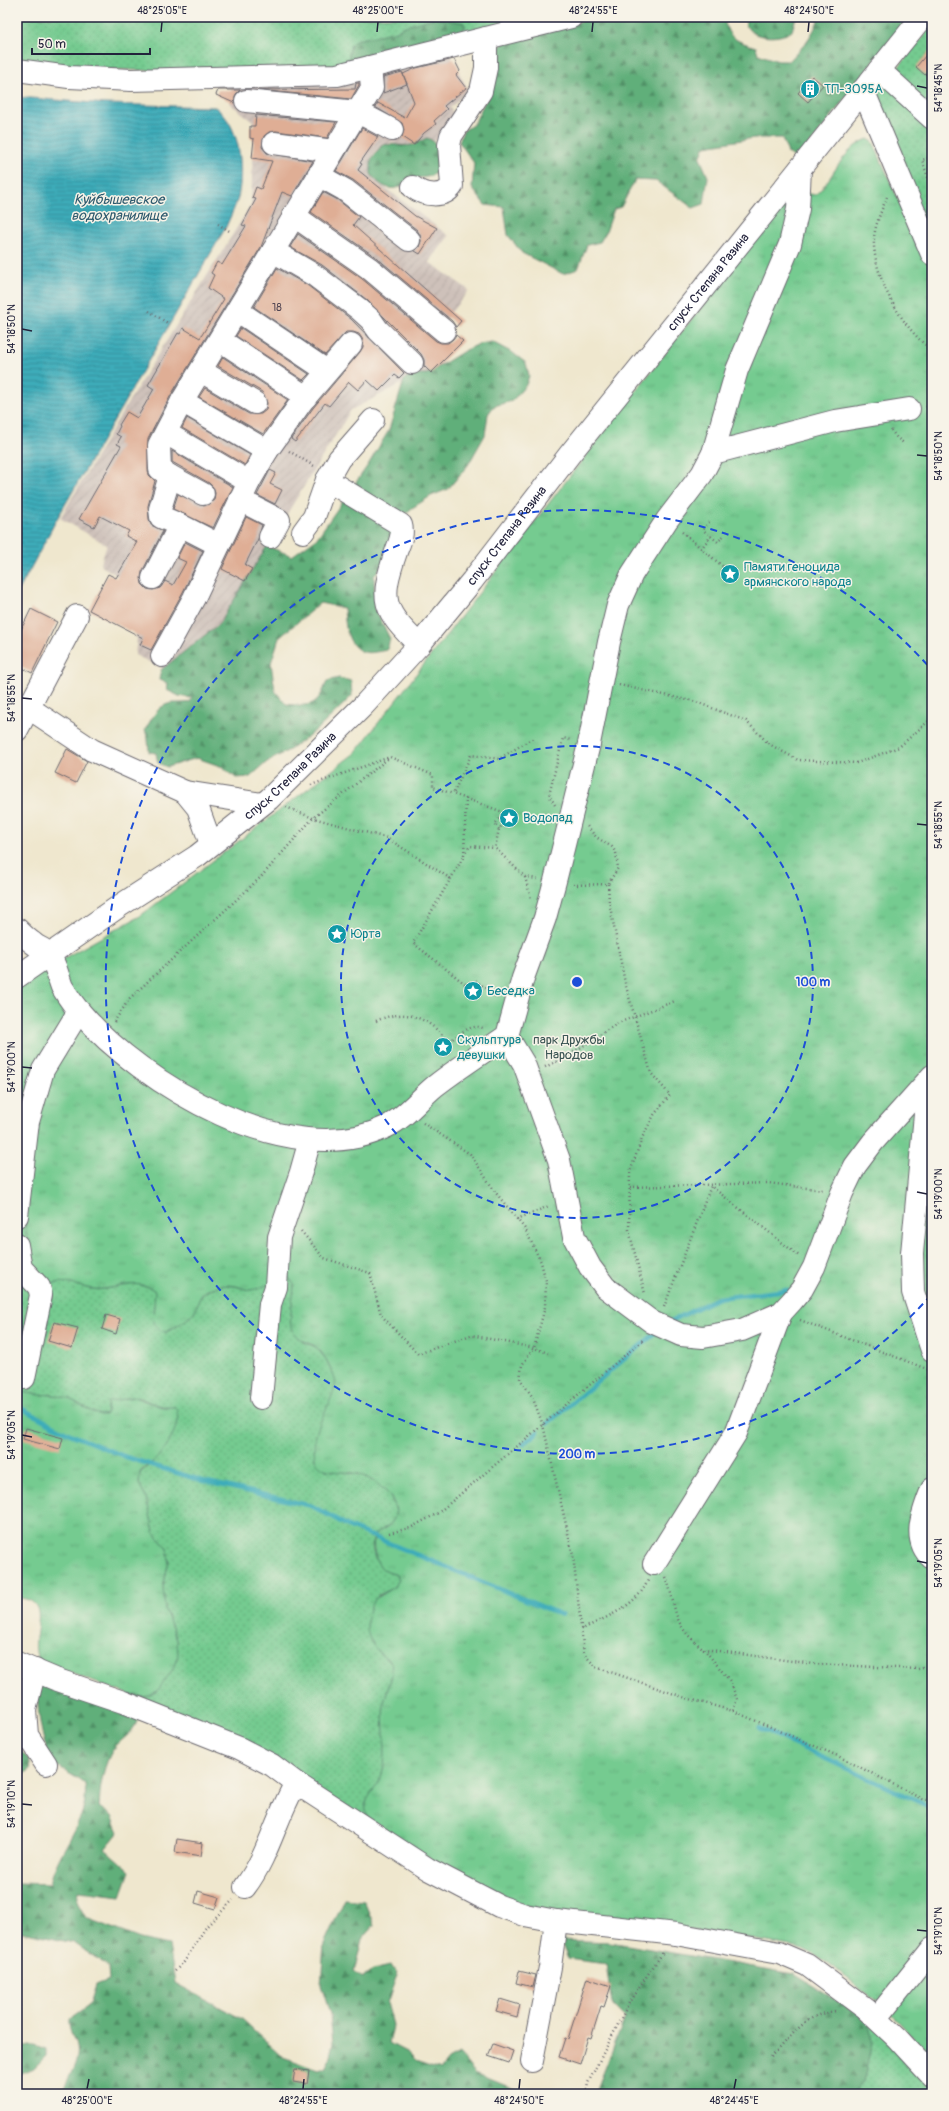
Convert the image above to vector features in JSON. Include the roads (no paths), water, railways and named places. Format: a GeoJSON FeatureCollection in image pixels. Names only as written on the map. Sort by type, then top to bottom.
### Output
{"type":"FeatureCollection","features":[{"type":"Feature","properties":{"kind":"street"},"geometry":{"type":"LineString","coordinates":[[17,70],[69,77],[130,80],[337,75],[571,17]]}},
{"type":"Feature","properties":{"kind":"street","name":"спуск Степана Разина"},"geometry":{"type":"LineString","coordinates":[[17,977],[48,954],[197,856],[265,802],[363,706],[419,645],[472,581],[570,454],[922,17]]}},
{"type":"Feature","properties":{"kind":"street"},"geometry":{"type":"LineString","coordinates":[[414,187],[432,194],[442,194],[449,191],[452,186],[450,140],[456,127],[481,91],[486,68],[486,38]]}},
{"type":"Feature","properties":{"kind":"street"},"geometry":{"type":"LineString","coordinates":[[202,494],[160,469],[159,445],[182,401],[238,311],[293,215],[372,88],[370,67]]}},
{"type":"Feature","properties":{"kind":"street"},"geometry":{"type":"LineString","coordinates":[[879,70],[932,118]]}},
{"type":"Feature","properties":{"kind":"street"},"geometry":{"type":"LineString","coordinates":[[863,90],[932,254]]}},
{"type":"Feature","properties":{"kind":"street"},"geometry":{"type":"LineString","coordinates":[[246,101],[358,112],[392,130]]}},
{"type":"Feature","properties":{"kind":"street"},"geometry":{"type":"LineString","coordinates":[[274,143],[333,150]]}},
{"type":"Feature","properties":{"kind":"street"},"geometry":{"type":"LineString","coordinates":[[17,929],[31,942],[48,954],[63,988],[79,1011],[104,1036],[142,1068],[194,1102],[261,1128],[310,1140],[338,1139],[366,1135],[387,1126],[457,1070],[507,1036],[514,1007],[545,918],[555,881],[582,774],[609,642],[618,606],[632,574],[668,520],[702,474],[713,453],[738,370],[790,244],[798,210],[800,168]]}},
{"type":"Feature","properties":{"kind":"street"},"geometry":{"type":"LineString","coordinates":[[318,175],[346,190],[409,240]]}},
{"type":"Feature","properties":{"kind":"street"},"geometry":{"type":"LineString","coordinates":[[293,215],[369,268],[444,331]]}},
{"type":"Feature","properties":{"kind":"street"},"geometry":{"type":"LineString","coordinates":[[273,251],[314,275],[359,310],[412,363]]}},
{"type":"Feature","properties":{"kind":"street"},"geometry":{"type":"LineString","coordinates":[[238,311],[328,371]]}},
{"type":"Feature","properties":{"kind":"street"},"geometry":{"type":"LineString","coordinates":[[220,340],[306,397]]}},
{"type":"Feature","properties":{"kind":"street"},"geometry":{"type":"LineString","coordinates":[[162,656],[194,598],[244,491],[270,446],[306,397],[350,344]]}},
{"type":"Feature","properties":{"kind":"street"},"geometry":{"type":"LineString","coordinates":[[201,371],[256,404]]}},
{"type":"Feature","properties":{"kind":"street"},"geometry":{"type":"LineString","coordinates":[[182,401],[270,446]]}},
{"type":"Feature","properties":{"kind":"street"},"geometry":{"type":"LineString","coordinates":[[713,453],[835,421],[910,409]]}},
{"type":"Feature","properties":{"kind":"street"},"geometry":{"type":"LineString","coordinates":[[303,532],[314,516],[328,478],[339,459],[373,420]]}},
{"type":"Feature","properties":{"kind":"street"},"geometry":{"type":"LineString","coordinates":[[166,433],[244,491],[279,520],[270,538]]}},
{"type":"Feature","properties":{"kind":"street"},"geometry":{"type":"LineString","coordinates":[[170,476],[160,509],[162,517],[180,524],[219,545]]}},
{"type":"Feature","properties":{"kind":"street"},"geometry":{"type":"LineString","coordinates":[[328,478],[401,525],[401,539],[387,583],[386,604],[395,621],[419,645]]}},
{"type":"Feature","properties":{"kind":"street"},"geometry":{"type":"LineString","coordinates":[[153,578],[180,524]]}},
{"type":"Feature","properties":{"kind":"street"},"geometry":{"type":"LineString","coordinates":[[17,730],[77,616]]}},
{"type":"Feature","properties":{"kind":"street"},"geometry":{"type":"LineString","coordinates":[[29,708],[92,750],[185,792],[265,802]]}},
{"type":"Feature","properties":{"kind":"street"},"geometry":{"type":"LineString","coordinates":[[185,792],[198,808],[212,844]]}},
{"type":"Feature","properties":{"kind":"street"},"geometry":{"type":"LineString","coordinates":[[17,1216],[28,1122],[43,1070],[79,1011]]}},
{"type":"Feature","properties":{"kind":"street"},"geometry":{"type":"LineString","coordinates":[[507,1036],[517,1050],[527,1072],[558,1160],[574,1237],[590,1267],[605,1287],[657,1324],[681,1335],[703,1337],[742,1330],[781,1313]]}},
{"type":"Feature","properties":{"kind":"street"},"geometry":{"type":"LineString","coordinates":[[654,1564],[736,1433],[781,1313],[802,1289],[814,1267],[842,1192],[855,1166],[873,1142],[932,1076]]}},
{"type":"Feature","properties":{"kind":"street"},"geometry":{"type":"LineString","coordinates":[[932,1090],[925,1114],[912,1253],[913,1292],[932,1350]]}},
{"type":"Feature","properties":{"kind":"street"},"geometry":{"type":"LineString","coordinates":[[261,1398],[270,1304],[276,1287],[279,1237],[310,1140]]}},
{"type":"Feature","properties":{"kind":"street"},"geometry":{"type":"LineString","coordinates":[[17,1245],[21,1268],[39,1287],[41,1295],[24,1378]]}},
{"type":"Feature","properties":{"kind":"street"},"geometry":{"type":"LineString","coordinates":[[932,1489],[920,1526],[920,1541],[926,1552],[932,1558]]}},
{"type":"Feature","properties":{"kind":"street"},"geometry":{"type":"LineString","coordinates":[[46,1764],[27,1735],[24,1710],[26,1666],[124,1702],[239,1748],[272,1765],[296,1783],[428,1869],[498,1906],[525,1915],[556,1921],[676,1934],[779,1952],[790,1956],[806,1965],[872,2013],[932,2076]]}},
{"type":"Feature","properties":{"kind":"street"},"geometry":{"type":"LineString","coordinates":[[245,1887],[263,1859],[284,1803],[296,1783]]}},
{"type":"Feature","properties":{"kind":"street"},"geometry":{"type":"LineString","coordinates":[[532,2061],[550,1967],[556,1921]]}},
{"type":"Feature","properties":{"kind":"street"},"geometry":{"type":"LineString","coordinates":[[872,2013],[932,1949]]}},
{"type":"Feature","properties":{"kind":"water","name":"Куйбышевское водохранилище"},"geometry":{"type":"Polygon","coordinates":[[[17,97],[107,104],[215,107],[224,115],[235,136],[241,174],[238,198],[226,227],[58,517],[17,594],[17,97]]]}},
{"type":"Feature","properties":{"kind":"waterway"},"geometry":{"type":"LineString","coordinates":[[669,1322],[718,1298],[787,1290]]}},
{"type":"Feature","properties":{"kind":"waterway"},"geometry":{"type":"LineString","coordinates":[[548,1423],[658,1331]]}},
{"type":"Feature","properties":{"kind":"waterway"},"geometry":{"type":"LineString","coordinates":[[17,1406],[70,1434],[126,1457],[203,1481],[312,1506],[350,1527],[562,1615]]}},
{"type":"Feature","properties":{"kind":"waterway"},"geometry":{"type":"LineString","coordinates":[[523,1444],[538,1432]]}},
{"type":"Feature","properties":{"kind":"waterway"},"geometry":{"type":"LineString","coordinates":[[759,1728],[932,1808]]}},
{"type":"Feature","properties":{"kind":"place","name":"ТП-3095А"},"geometry":{"type":"Point","coordinates":[810,89]}},
{"type":"Feature","properties":{"kind":"place","name":"Памяти геноцида армянского народа"},"geometry":{"type":"Point","coordinates":[730,574]}},
{"type":"Feature","properties":{"kind":"place","name":"Водопад"},"geometry":{"type":"Point","coordinates":[509,818]}},
{"type":"Feature","properties":{"kind":"place","name":"Юрта"},"geometry":{"type":"Point","coordinates":[337,934]}},
{"type":"Feature","properties":{"kind":"place","name":"Беседка"},"geometry":{"type":"Point","coordinates":[473,991]}},
{"type":"Feature","properties":{"kind":"place","name":"Скульптура девушки"},"geometry":{"type":"Point","coordinates":[443,1047]}},
{"type":"Feature","properties":{"kind":"park label","name":"парк Дружбы Народов"},"geometry":{"type":"Point","coordinates":[569,1048]}}]}
